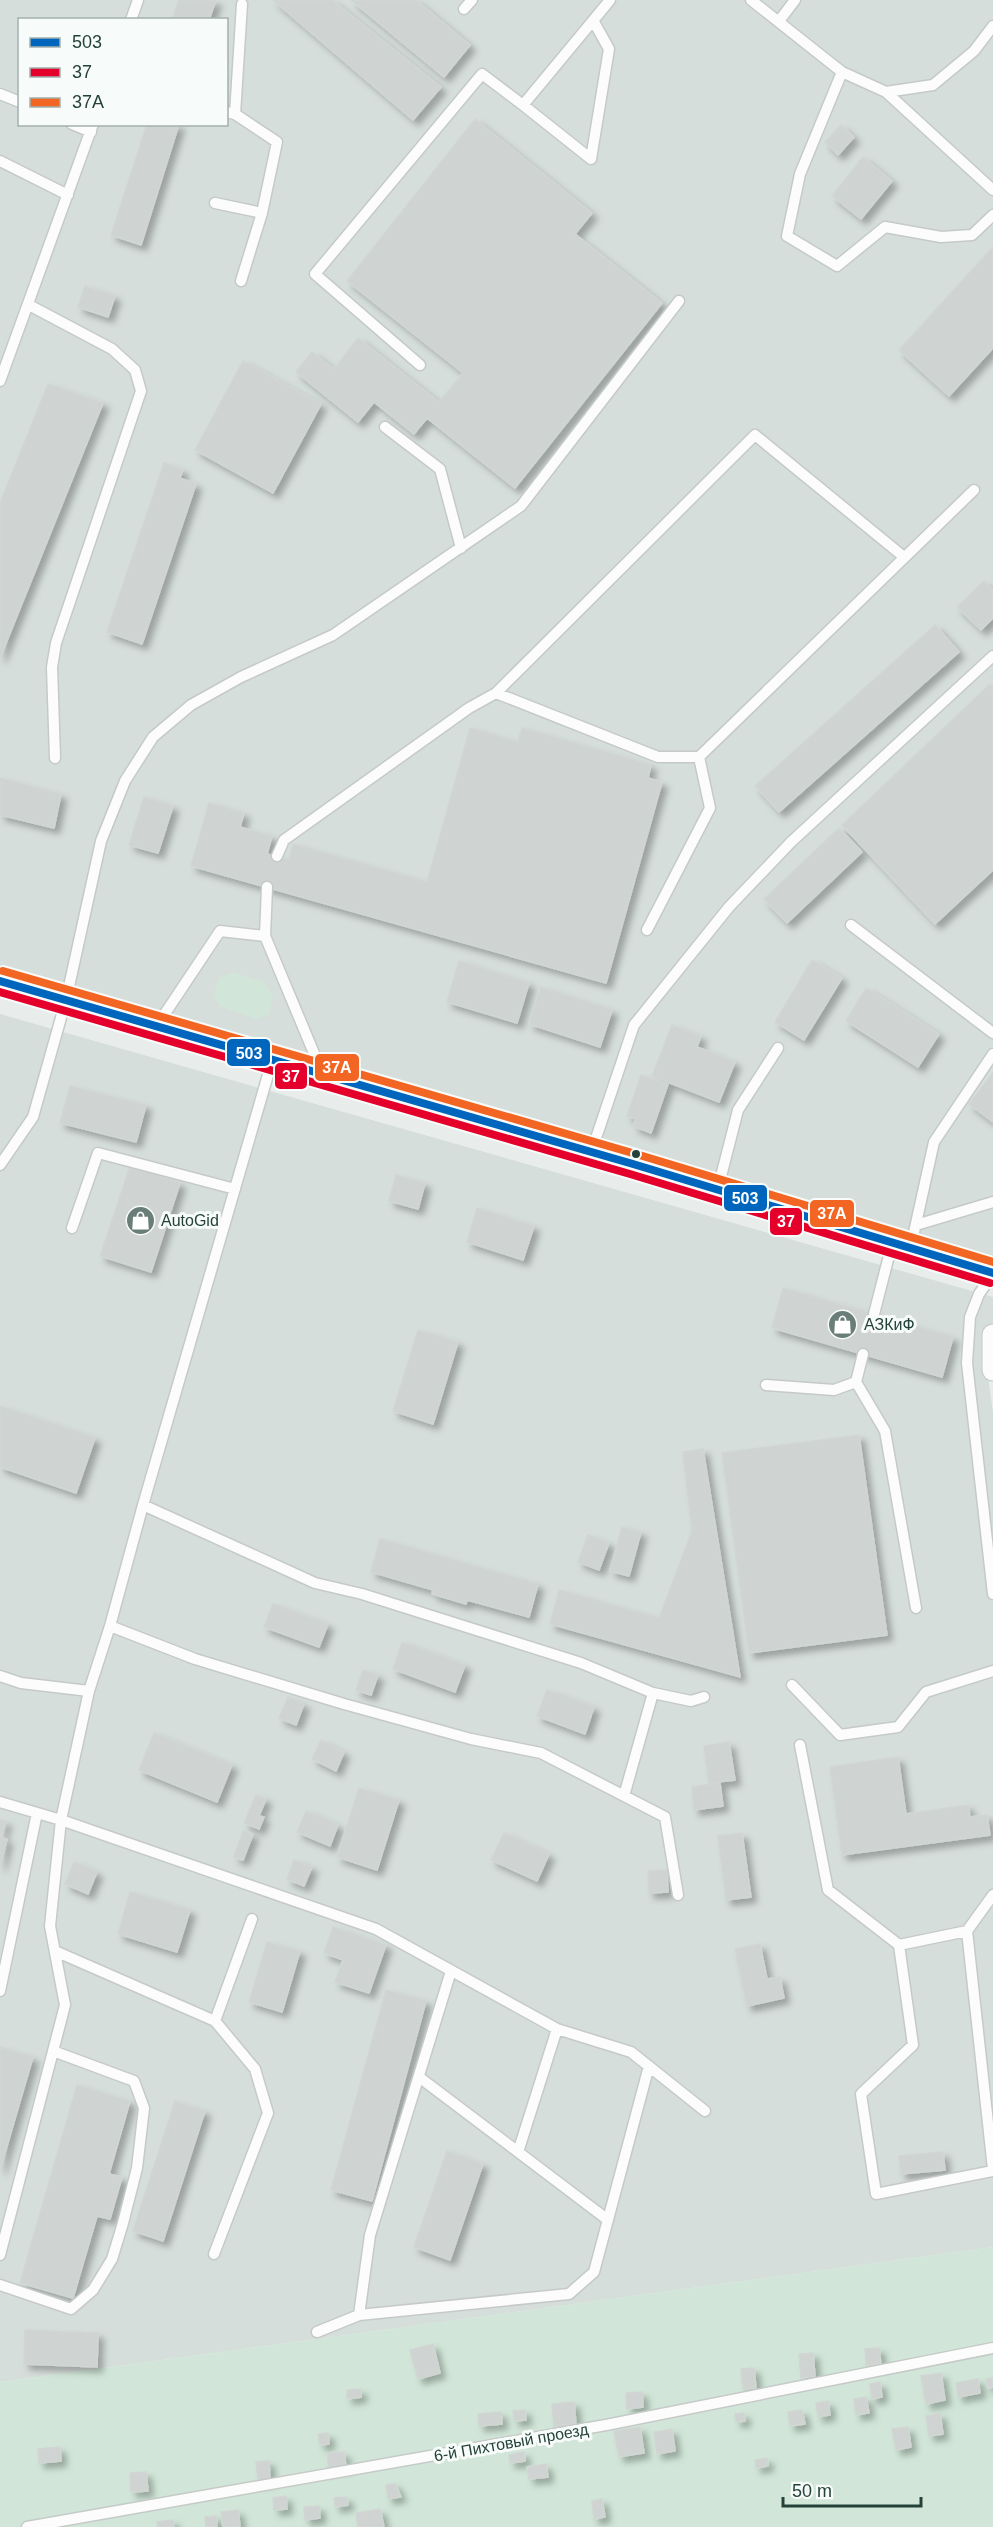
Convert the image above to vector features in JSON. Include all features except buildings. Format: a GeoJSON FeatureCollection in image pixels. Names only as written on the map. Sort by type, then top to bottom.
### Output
{"type":"FeatureCollection","features":[{"type":"Feature","properties":{"kind":"main road"},"geometry":{"type":"LineString","coordinates":[[0,981],[718,1189],[906,1239],[993,1273]]}},
{"type":"Feature","properties":{"kind":"street"},"geometry":{"type":"LineString","coordinates":[[993,1335],[993,1370]]}},
{"type":"Feature","properties":{"kind":"lane"},"geometry":{"type":"LineString","coordinates":[[132,18],[138,0]]}},
{"type":"Feature","properties":{"kind":"lane"},"geometry":{"type":"LineString","coordinates":[[523,105],[610,0]]}},
{"type":"Feature","properties":{"kind":"lane"},"geometry":{"type":"LineString","coordinates":[[751,0],[843,72],[886,92],[993,190]]}},
{"type":"Feature","properties":{"kind":"lane"},"geometry":{"type":"LineString","coordinates":[[779,21],[795,0]]}},
{"type":"Feature","properties":{"kind":"lane"},"geometry":{"type":"LineString","coordinates":[[241,281],[262,213],[277,142],[231,113],[242,4]]}},
{"type":"Feature","properties":{"kind":"lane"},"geometry":{"type":"LineString","coordinates":[[420,365],[315,273],[482,74],[591,159],[609,49],[594,22]]}},
{"type":"Feature","properties":{"kind":"lane"},"geometry":{"type":"LineString","coordinates":[[886,92],[933,86],[974,51],[993,26]]}},
{"type":"Feature","properties":{"kind":"lane"},"geometry":{"type":"LineString","coordinates":[[843,72],[800,174],[787,236],[837,266],[885,227],[941,237],[972,235],[993,215]]}},
{"type":"Feature","properties":{"kind":"lane"},"geometry":{"type":"LineString","coordinates":[[0,94],[18,101]]}},
{"type":"Feature","properties":{"kind":"lane"},"geometry":{"type":"LineString","coordinates":[[0,381],[92,128]]}},
{"type":"Feature","properties":{"kind":"lane"},"geometry":{"type":"LineString","coordinates":[[0,161],[68,195]]}},
{"type":"Feature","properties":{"kind":"lane"},"geometry":{"type":"LineString","coordinates":[[215,203],[262,213]]}},
{"type":"Feature","properties":{"kind":"lane"},"geometry":{"type":"LineString","coordinates":[[0,1165],[33,1117],[66,1000],[101,840],[125,781],[153,737],[191,705],[242,677],[333,634],[521,506],[679,302]]}},
{"type":"Feature","properties":{"kind":"lane"},"geometry":{"type":"LineString","coordinates":[[29,305],[112,349],[135,370],[141,391],[56,643],[52,667],[55,758]]}},
{"type":"Feature","properties":{"kind":"lane"},"geometry":{"type":"LineString","coordinates":[[385,427],[440,470],[461,548]]}},
{"type":"Feature","properties":{"kind":"lane"},"geometry":{"type":"LineString","coordinates":[[277,856],[284,840],[469,708],[496,693],[754,435],[903,557]]}},
{"type":"Feature","properties":{"kind":"lane"},"geometry":{"type":"LineString","coordinates":[[496,693],[658,758],[699,757],[974,490]]}},
{"type":"Feature","properties":{"kind":"lane"},"geometry":{"type":"LineString","coordinates":[[591,1151],[634,1025],[722,916],[791,842],[993,656]]}},
{"type":"Feature","properties":{"kind":"lane"},"geometry":{"type":"LineString","coordinates":[[647,930],[710,808],[699,757]]}},
{"type":"Feature","properties":{"kind":"lane"},"geometry":{"type":"LineString","coordinates":[[267,887],[265,936],[324,1076]]}},
{"type":"Feature","properties":{"kind":"lane"},"geometry":{"type":"LineString","coordinates":[[851,925],[993,1033]]}},
{"type":"Feature","properties":{"kind":"lane"},"geometry":{"type":"LineString","coordinates":[[156,1027],[220,931],[265,936]]}},
{"type":"Feature","properties":{"kind":"lane"},"geometry":{"type":"LineString","coordinates":[[718,1189],[738,1110],[778,1048]]}},
{"type":"Feature","properties":{"kind":"lane"},"geometry":{"type":"LineString","coordinates":[[874,1314],[906,1239],[934,1142],[993,1054]]}},
{"type":"Feature","properties":{"kind":"lane"},"geometry":{"type":"LineString","coordinates":[[0,2255],[65,2005],[50,1926],[61,1820],[89,1690],[110,1626],[272,1061]]}},
{"type":"Feature","properties":{"kind":"lane"},"geometry":{"type":"LineString","coordinates":[[72,1228],[98,1153],[235,1190]]}},
{"type":"Feature","properties":{"kind":"lane"},"geometry":{"type":"LineString","coordinates":[[906,1239],[993,1202]]}},
{"type":"Feature","properties":{"kind":"lane"},"geometry":{"type":"LineString","coordinates":[[993,1273],[979,1293],[970,1317],[967,1363],[993,1594]]}},
{"type":"Feature","properties":{"kind":"lane"},"geometry":{"type":"LineString","coordinates":[[863,1354],[856,1382],[885,1431],[916,1608]]}},
{"type":"Feature","properties":{"kind":"lane"},"geometry":{"type":"LineString","coordinates":[[766,1385],[834,1390],[856,1382]]}},
{"type":"Feature","properties":{"kind":"lane"},"geometry":{"type":"LineString","coordinates":[[143,1505],[315,1583],[362,1594],[581,1663],[653,1693],[691,1701],[704,1697]]}},
{"type":"Feature","properties":{"kind":"lane"},"geometry":{"type":"LineString","coordinates":[[110,1626],[195,1659],[275,1683],[471,1738],[541,1753],[665,1817],[678,1895]]}},
{"type":"Feature","properties":{"kind":"lane"},"geometry":{"type":"LineString","coordinates":[[792,1685],[840,1735],[898,1727],[926,1692],[993,1671]]}},
{"type":"Feature","properties":{"kind":"lane"},"geometry":{"type":"LineString","coordinates":[[0,1676],[21,1683],[89,1690]]}},
{"type":"Feature","properties":{"kind":"lane"},"geometry":{"type":"LineString","coordinates":[[624,1796],[653,1693]]}},
{"type":"Feature","properties":{"kind":"lane"},"geometry":{"type":"LineString","coordinates":[[800,1745],[828,1890],[899,1944],[913,2045],[861,2094],[876,2194],[993,2170],[967,1931],[993,1895]]}},
{"type":"Feature","properties":{"kind":"lane"},"geometry":{"type":"LineString","coordinates":[[0,1802],[61,1820],[376,1929],[557,2029],[631,2052],[705,2110]]}},
{"type":"Feature","properties":{"kind":"lane"},"geometry":{"type":"LineString","coordinates":[[0,1991],[37,1813]]}},
{"type":"Feature","properties":{"kind":"lane"},"geometry":{"type":"LineString","coordinates":[[215,2020],[252,1919]]}},
{"type":"Feature","properties":{"kind":"lane"},"geometry":{"type":"LineString","coordinates":[[899,1944],[967,1931]]}},
{"type":"Feature","properties":{"kind":"lane"},"geometry":{"type":"LineString","coordinates":[[55,1951],[215,2020],[255,2069],[268,2113],[214,2254]]}},
{"type":"Feature","properties":{"kind":"lane"},"geometry":{"type":"LineString","coordinates":[[359,2315],[370,2235],[451,1971]]}},
{"type":"Feature","properties":{"kind":"lane"},"geometry":{"type":"LineString","coordinates":[[518,2152],[557,2029]]}},
{"type":"Feature","properties":{"kind":"lane"},"geometry":{"type":"LineString","coordinates":[[0,2285],[71,2309],[93,2289],[112,2259],[137,2168],[144,2108],[134,2081],[53,2051]]}},
{"type":"Feature","properties":{"kind":"lane"},"geometry":{"type":"LineString","coordinates":[[317,2332],[359,2315],[569,2295],[594,2272],[649,2066]]}},
{"type":"Feature","properties":{"kind":"lane"},"geometry":{"type":"LineString","coordinates":[[419,2077],[608,2220]]}},
{"type":"Feature","properties":{"kind":"lane","name":"6-й Пихтовый проезд"},"geometry":{"type":"LineString","coordinates":[[27,2527],[606,2425],[993,2348]]}},
{"type":"Feature","properties":{"kind":"shaded area"},"geometry":{"type":"Polygon","coordinates":[[[0,0],[993,0],[993,1257],[608,1140],[0,966],[0,0]]]}},
{"type":"Feature","properties":{"kind":"shaded area"},"geometry":{"type":"Polygon","coordinates":[[[0,1014],[993,1297],[993,1350],[986,1363],[993,1412],[993,2247],[0,2382],[0,1014]]]}},
{"type":"Feature","properties":{"kind":"green space"},"geometry":{"type":"Polygon","coordinates":[[[233,972],[263,982],[273,996],[269,1014],[257,1019],[220,1006],[214,995],[218,979],[233,972]]]}},
{"type":"Feature","properties":{"kind":"green space"},"geometry":{"type":"Polygon","coordinates":[[[993,2247],[993,2527],[0,2527],[0,2382],[993,2247]]]}},
{"type":"Feature","properties":{"kind":"transit line","name":"37А"},"geometry":{"type":"LineString","coordinates":[[3,971],[636,1154],[993,1262]]}},
{"type":"Feature","properties":{"kind":"transit line","name":"503"},"geometry":{"type":"LineString","coordinates":[[0,981],[633,1164],[993,1273]]}},
{"type":"Feature","properties":{"kind":"transit line","name":"37"},"geometry":{"type":"LineString","coordinates":[[0,992],[630,1174],[990,1283]]}},
{"type":"Feature","properties":{"kind":"place","name":"AutoGid"},"geometry":{"type":"Point","coordinates":[140,1220]}},
{"type":"Feature","properties":{"kind":"place","name":"АЗКиФ"},"geometry":{"type":"Point","coordinates":[843,1324]}}]}
